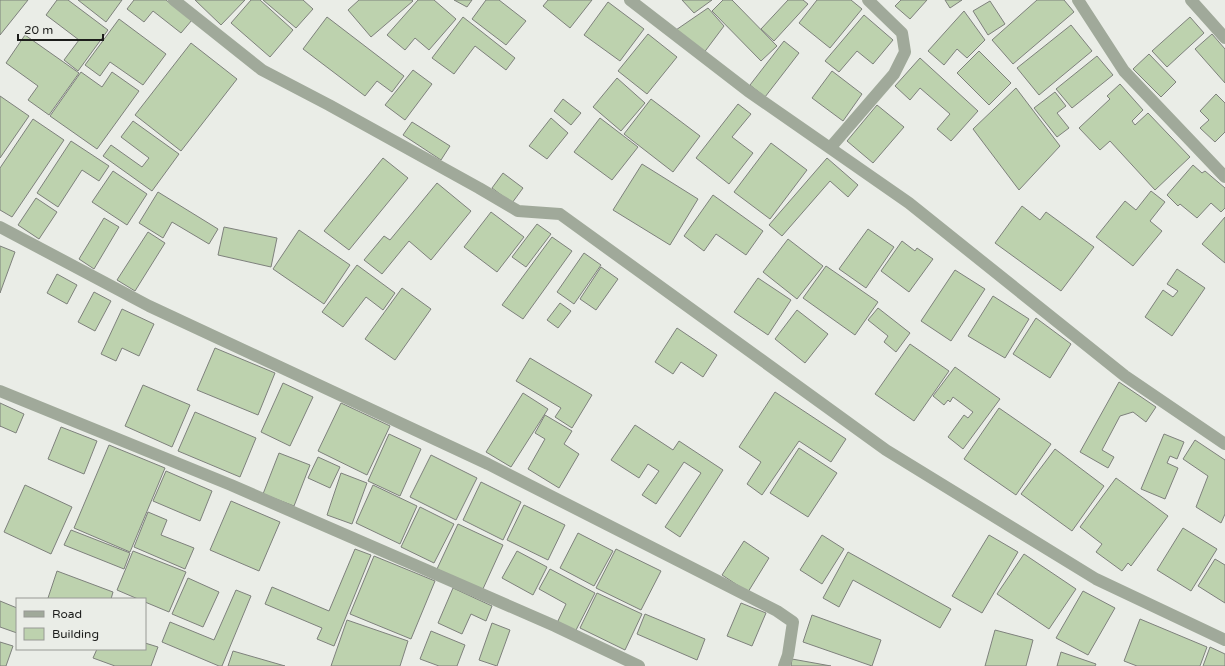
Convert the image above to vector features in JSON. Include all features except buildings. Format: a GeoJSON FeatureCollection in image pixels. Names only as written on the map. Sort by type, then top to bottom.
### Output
{"type":"FeatureCollection","features":[{"type":"Feature","properties":{"kind":"street"},"geometry":{"type":"LineString","coordinates":[[174,0],[262,70],[363,124],[518,211],[560,214],[886,450],[1096,579],[1225,640]]}},
{"type":"Feature","properties":{"kind":"street"},"geometry":{"type":"LineString","coordinates":[[630,0],[748,91],[909,203],[1125,376],[1225,444]]}},
{"type":"Feature","properties":{"kind":"street"},"geometry":{"type":"LineString","coordinates":[[830,148],[894,74],[905,52],[902,33],[868,0]]}},
{"type":"Feature","properties":{"kind":"street"},"geometry":{"type":"LineString","coordinates":[[1078,0],[1124,71],[1225,177]]}},
{"type":"Feature","properties":{"kind":"street"},"geometry":{"type":"LineString","coordinates":[[1190,0],[1225,38]]}},
{"type":"Feature","properties":{"kind":"street"},"geometry":{"type":"LineString","coordinates":[[0,227],[149,306],[488,464],[777,611],[793,622],[788,655],[784,666]]}},
{"type":"Feature","properties":{"kind":"street"},"geometry":{"type":"LineString","coordinates":[[0,391],[231,484],[555,626],[640,666]]}}]}
